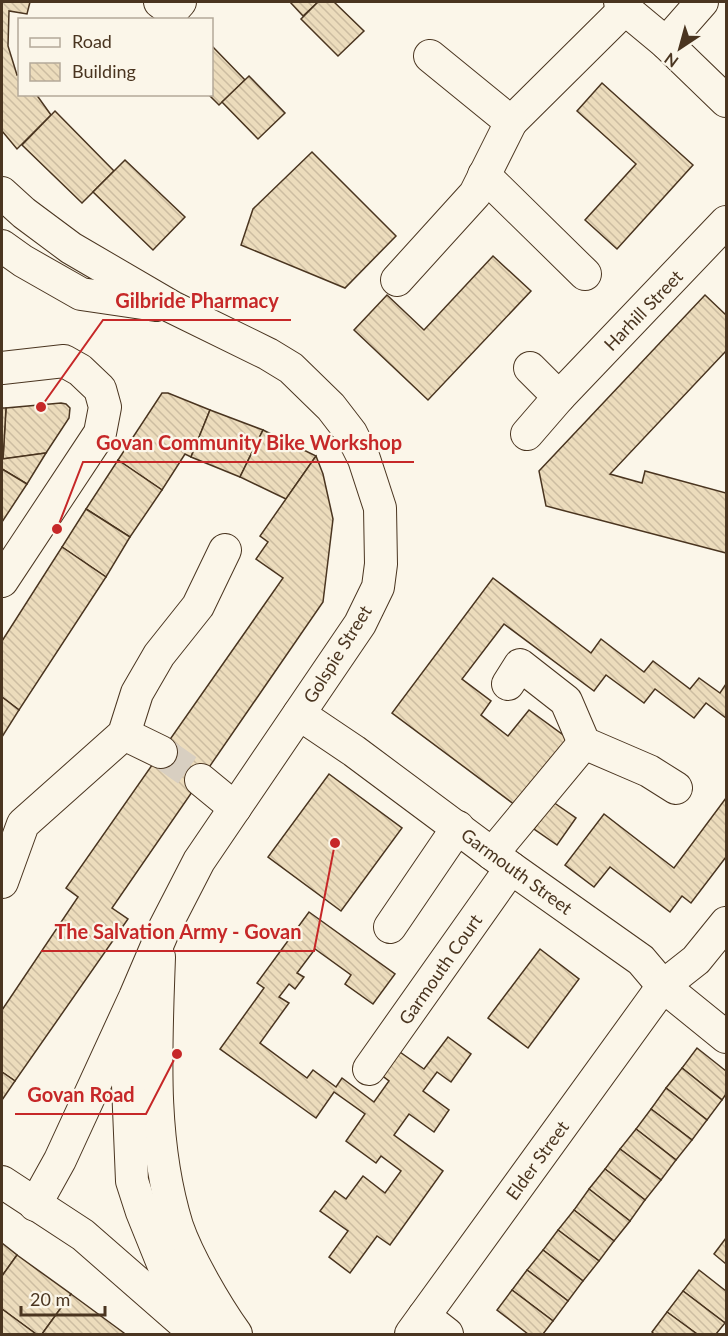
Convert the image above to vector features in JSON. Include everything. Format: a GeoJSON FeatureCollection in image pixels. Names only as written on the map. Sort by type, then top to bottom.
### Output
{"type":"FeatureCollection","features":[{"type":"Feature","properties":{"kind":"street"},"geometry":{"type":"LineString","coordinates":[[160,2],[172,11],[180,2]]}},
{"type":"Feature","properties":{"kind":"street"},"geometry":{"type":"LineString","coordinates":[[666,43],[702,2]]}},
{"type":"Feature","properties":{"kind":"street"},"geometry":{"type":"LineString","coordinates":[[397,280],[475,194],[511,122],[622,5],[666,43],[726,101]]}},
{"type":"Feature","properties":{"kind":"street"},"geometry":{"type":"LineString","coordinates":[[430,56],[511,122]]}},
{"type":"Feature","properties":{"kind":"street"},"geometry":{"type":"LineString","coordinates":[[484,175],[585,274]]}},
{"type":"Feature","properties":{"kind":"street","name":"Golspie Street"},"geometry":{"type":"LineString","coordinates":[[2,193],[24,213],[71,248],[172,308],[268,354],[291,368],[331,407],[351,433],[364,459],[380,507],[381,564],[378,587],[360,624],[199,861],[159,941],[60,1160],[35,1205]]}},
{"type":"Feature","properties":{"kind":"street","name":"Harhill Street"},"geometry":{"type":"LineString","coordinates":[[527,434],[559,397],[726,222]]}},
{"type":"Feature","properties":{"kind":"street"},"geometry":{"type":"LineString","coordinates":[[2,246],[23,261],[81,294],[172,308]]}},
{"type":"Feature","properties":{"kind":"street"},"geometry":{"type":"LineString","coordinates":[[2,368],[64,361],[80,370],[100,389],[105,407],[100,433],[2,581]]}},
{"type":"Feature","properties":{"kind":"street"},"geometry":{"type":"LineString","coordinates":[[530,368],[559,397]]}},
{"type":"Feature","properties":{"kind":"street"},"geometry":{"type":"LineString","coordinates":[[2,882],[23,824],[124,734],[137,693],[159,655],[198,606],[225,550]]}},
{"type":"Feature","properties":{"kind":"street"},"geometry":{"type":"LineString","coordinates":[[508,684],[520,665],[566,701],[584,743],[649,771],[676,788]]}},
{"type":"Feature","properties":{"kind":"street","name":"Garmouth Street"},"geometry":{"type":"LineString","coordinates":[[299,714],[354,751],[641,960],[663,986],[726,1037]]}},
{"type":"Feature","properties":{"kind":"street"},"geometry":{"type":"LineString","coordinates":[[124,734],[161,752]]}},
{"type":"Feature","properties":{"kind":"street","name":"Garmouth Court"},"geometry":{"type":"LineString","coordinates":[[369,1069],[502,861],[584,743]]}},
{"type":"Feature","properties":{"kind":"street"},"geometry":{"type":"LineString","coordinates":[[201,780],[235,808]]}},
{"type":"Feature","properties":{"kind":"street"},"geometry":{"type":"LineString","coordinates":[[390,927],[458,827]]}},
{"type":"Feature","properties":{"kind":"street","name":"Elder Street"},"geometry":{"type":"LineString","coordinates":[[427,1328],[663,986],[696,960],[726,923]]}},
{"type":"Feature","properties":{"kind":"street"},"geometry":{"type":"LineString","coordinates":[[159,941],[156,1066],[164,1169],[178,1227],[203,1280],[236,1335]]}},
{"type":"Feature","properties":{"kind":"street"},"geometry":{"type":"LineString","coordinates":[[135,998],[128,1085],[132,1180],[163,1264],[207,1335]]}},
{"type":"Feature","properties":{"kind":"street"},"geometry":{"type":"LineString","coordinates":[[2,1182],[83,1234],[197,1335]]}},
{"type":"Feature","properties":{"kind":"building"},"geometry":{"type":"Polygon","coordinates":[[[2,2],[30,2],[27,14],[9,11],[8,46],[18,75],[18,96],[37,96],[51,115],[17,149],[2,131],[2,2]]]}},
{"type":"Feature","properties":{"kind":"building"},"geometry":{"type":"Polygon","coordinates":[[[290,2],[318,2],[303,16],[290,2]]]}},
{"type":"Feature","properties":{"kind":"building"},"geometry":{"type":"Polygon","coordinates":[[[318,2],[334,2],[364,31],[338,56],[301,19],[318,2]]]}},
{"type":"Feature","properties":{"kind":"building"},"geometry":{"type":"Polygon","coordinates":[[[213,47],[245,80],[219,105],[210,96],[213,96],[213,47]]]}},
{"type":"Feature","properties":{"kind":"building"},"geometry":{"type":"Polygon","coordinates":[[[249,76],[285,113],[258,139],[222,102],[249,76]]]}},
{"type":"Feature","properties":{"kind":"building"},"geometry":{"type":"Polygon","coordinates":[[[602,83],[693,165],[617,249],[585,220],[636,164],[577,111],[602,83]]]}},
{"type":"Feature","properties":{"kind":"building"},"geometry":{"type":"Polygon","coordinates":[[[55,111],[114,171],[82,203],[22,145],[55,111]]]}},
{"type":"Feature","properties":{"kind":"building"},"geometry":{"type":"Polygon","coordinates":[[[312,152],[396,236],[345,288],[241,245],[253,209],[312,152]]]}},
{"type":"Feature","properties":{"kind":"building"},"geometry":{"type":"Polygon","coordinates":[[[125,160],[185,217],[153,250],[93,192],[125,160]]]}},
{"type":"Feature","properties":{"kind":"building"},"geometry":{"type":"Polygon","coordinates":[[[493,256],[531,291],[428,400],[354,330],[387,295],[424,330],[493,256]]]}},
{"type":"Feature","properties":{"kind":"building"},"geometry":{"type":"Polygon","coordinates":[[[705,295],[726,315],[726,351],[610,474],[642,483],[645,471],[726,493],[726,553],[546,506],[539,471],[705,295]]]}},
{"type":"Feature","properties":{"kind":"building"},"geometry":{"type":"Polygon","coordinates":[[[162,393],[168,393],[210,410],[191,457],[185,454],[162,490],[118,460],[162,393]]]}},
{"type":"Feature","properties":{"kind":"building"},"geometry":{"type":"Polygon","coordinates":[[[61,403],[70,408],[69,418],[46,453],[3,459],[6,408],[61,403]]]}},
{"type":"Feature","properties":{"kind":"building"},"geometry":{"type":"Polygon","coordinates":[[[2,408],[6,408],[3,459],[2,459],[2,408]]]}},
{"type":"Feature","properties":{"kind":"building"},"geometry":{"type":"Polygon","coordinates":[[[210,410],[263,430],[240,477],[191,457],[210,410]]]}},
{"type":"Feature","properties":{"kind":"building"},"geometry":{"type":"Polygon","coordinates":[[[263,430],[316,456],[286,499],[240,477],[263,430]]]}},
{"type":"Feature","properties":{"kind":"building"},"geometry":{"type":"Polygon","coordinates":[[[46,453],[27,484],[2,469],[2,459],[46,453]]]}},
{"type":"Feature","properties":{"kind":"building"},"geometry":{"type":"Polygon","coordinates":[[[316,456],[323,474],[333,519],[323,602],[112,908],[128,919],[15,1081],[2,1072],[2,1010],[78,897],[66,888],[283,578],[256,559],[268,542],[260,536],[316,456]]]}},
{"type":"Feature","properties":{"kind":"building"},"geometry":{"type":"Polygon","coordinates":[[[118,460],[162,490],[130,537],[86,509],[118,460]]]}},
{"type":"Feature","properties":{"kind":"building"},"geometry":{"type":"Polygon","coordinates":[[[2,469],[27,484],[2,522],[2,469]]]}},
{"type":"Feature","properties":{"kind":"building"},"geometry":{"type":"Polygon","coordinates":[[[86,509],[130,537],[106,577],[62,547],[86,509]]]}},
{"type":"Feature","properties":{"kind":"building"},"geometry":{"type":"Polygon","coordinates":[[[62,547],[106,577],[19,710],[2,697],[2,641],[62,547]]]}},
{"type":"Feature","properties":{"kind":"building"},"geometry":{"type":"Polygon","coordinates":[[[493,578],[591,653],[601,639],[644,672],[653,661],[690,689],[699,678],[720,693],[726,684],[726,718],[706,703],[694,718],[655,689],[644,703],[606,675],[594,691],[504,624],[462,679],[491,701],[481,715],[508,736],[529,710],[570,740],[519,808],[392,713],[493,578]]]}},
{"type":"Feature","properties":{"kind":"building"},"geometry":{"type":"Polygon","coordinates":[[[2,697],[19,710],[2,737],[2,697]]]}},
{"type":"Feature","properties":{"kind":"building"},"geometry":{"type":"Polygon","coordinates":[[[329,774],[402,828],[341,911],[268,857],[329,774]]]}},
{"type":"Feature","properties":{"kind":"building"},"geometry":{"type":"Polygon","coordinates":[[[726,798],[726,857],[691,903],[682,896],[670,912],[610,867],[594,887],[565,865],[604,814],[674,868],[726,798]]]}},
{"type":"Feature","properties":{"kind":"building"},"geometry":{"type":"Polygon","coordinates":[[[553,802],[576,818],[557,845],[534,829],[553,802]]]}},
{"type":"Feature","properties":{"kind":"building"},"geometry":{"type":"Polygon","coordinates":[[[309,912],[395,974],[373,1004],[345,984],[351,975],[315,949],[297,973],[304,977],[295,989],[289,984],[279,997],[289,1003],[260,1043],[307,1078],[313,1070],[336,1087],[342,1078],[374,1102],[389,1081],[380,1074],[397,1050],[424,1069],[448,1037],[471,1054],[451,1082],[437,1072],[423,1091],[449,1110],[434,1132],[409,1114],[394,1135],[443,1171],[390,1245],[377,1236],[350,1273],[329,1257],[348,1231],[320,1211],[335,1191],[346,1199],[363,1176],[385,1193],[401,1171],[381,1156],[376,1163],[346,1141],[365,1114],[334,1092],[316,1118],[220,1049],[264,988],[257,983],[309,912]]]}},
{"type":"Feature","properties":{"kind":"building"},"geometry":{"type":"Polygon","coordinates":[[[540,949],[579,979],[528,1048],[488,1018],[540,949]]]}},
{"type":"Feature","properties":{"kind":"building"},"geometry":{"type":"Polygon","coordinates":[[[697,1048],[726,1071],[726,1094],[722,1100],[682,1068],[697,1048]]]}},
{"type":"Feature","properties":{"kind":"building"},"geometry":{"type":"Polygon","coordinates":[[[682,1068],[722,1100],[707,1120],[666,1088],[682,1068]]]}},
{"type":"Feature","properties":{"kind":"building"},"geometry":{"type":"Polygon","coordinates":[[[2,1072],[15,1081],[2,1100],[2,1072]]]}},
{"type":"Feature","properties":{"kind":"building"},"geometry":{"type":"Polygon","coordinates":[[[666,1088],[707,1120],[692,1140],[651,1109],[666,1088]]]}},
{"type":"Feature","properties":{"kind":"building"},"geometry":{"type":"Polygon","coordinates":[[[651,1109],[692,1140],[676,1160],[636,1129],[651,1109]]]}},
{"type":"Feature","properties":{"kind":"building"},"geometry":{"type":"Polygon","coordinates":[[[636,1129],[676,1160],[661,1180],[620,1149],[636,1129]]]}},
{"type":"Feature","properties":{"kind":"building"},"geometry":{"type":"Polygon","coordinates":[[[620,1149],[661,1180],[645,1200],[605,1169],[620,1149]]]}},
{"type":"Feature","properties":{"kind":"building"},"geometry":{"type":"Polygon","coordinates":[[[605,1169],[645,1200],[630,1221],[589,1189],[605,1169]]]}},
{"type":"Feature","properties":{"kind":"building"},"geometry":{"type":"Polygon","coordinates":[[[589,1189],[630,1221],[614,1241],[574,1210],[589,1189]]]}},
{"type":"Feature","properties":{"kind":"building"},"geometry":{"type":"Polygon","coordinates":[[[574,1210],[614,1241],[599,1261],[558,1230],[574,1210]]]}},
{"type":"Feature","properties":{"kind":"building"},"geometry":{"type":"Polygon","coordinates":[[[558,1230],[599,1261],[583,1281],[543,1250],[558,1230]]]}},
{"type":"Feature","properties":{"kind":"building"},"geometry":{"type":"Polygon","coordinates":[[[726,1238],[726,1264],[714,1254],[726,1238]]]}},
{"type":"Feature","properties":{"kind":"building"},"geometry":{"type":"Polygon","coordinates":[[[2,1243],[17,1255],[2,1276],[2,1243]]]}},
{"type":"Feature","properties":{"kind":"building"},"geometry":{"type":"Polygon","coordinates":[[[543,1250],[583,1281],[568,1301],[527,1270],[543,1250]]]}},
{"type":"Feature","properties":{"kind":"building"},"geometry":{"type":"Polygon","coordinates":[[[17,1255],[71,1294],[42,1334],[36,1334],[2,1309],[2,1276],[17,1255]]]}},
{"type":"Feature","properties":{"kind":"building"},"geometry":{"type":"Polygon","coordinates":[[[527,1270],[568,1301],[553,1321],[512,1290],[527,1270]]]}},
{"type":"Feature","properties":{"kind":"building"},"geometry":{"type":"Polygon","coordinates":[[[699,1270],[726,1291],[725,1323],[683,1291],[699,1270]]]}},
{"type":"Feature","properties":{"kind":"building"},"geometry":{"type":"Polygon","coordinates":[[[512,1290],[553,1321],[543,1334],[528,1334],[497,1310],[512,1290]]]}},
{"type":"Feature","properties":{"kind":"building"},"geometry":{"type":"Polygon","coordinates":[[[683,1291],[725,1323],[716,1334],[697,1334],[667,1312],[683,1291]]]}},
{"type":"Feature","properties":{"kind":"building"},"geometry":{"type":"Polygon","coordinates":[[[71,1294],[124,1333],[42,1334],[71,1294]]]}},
{"type":"Feature","properties":{"kind":"building"},"geometry":{"type":"Polygon","coordinates":[[[2,1309],[36,1334],[2,1334],[2,1309]]]}},
{"type":"Feature","properties":{"kind":"building"},"geometry":{"type":"Polygon","coordinates":[[[667,1312],[697,1334],[654,1334],[652,1332],[667,1312]]]}},
{"type":"Feature","properties":{"kind":"tunnel"},"geometry":{"type":"LineString","coordinates":[[161,752],[201,780]]}},
{"type":"Feature","properties":{"kind":"place","name":"Gilbride Pharmacy"},"geometry":{"type":"Point","coordinates":[41,407]}},
{"type":"Feature","properties":{"kind":"place","name":"Govan Community Bike Workshop"},"geometry":{"type":"Point","coordinates":[57,529]}},
{"type":"Feature","properties":{"kind":"place","name":"The Salvation Army - Govan"},"geometry":{"type":"Point","coordinates":[335,843]}},
{"type":"Feature","properties":{"kind":"place","name":"Govan Road"},"geometry":{"type":"Point","coordinates":[177,1054]}}]}
